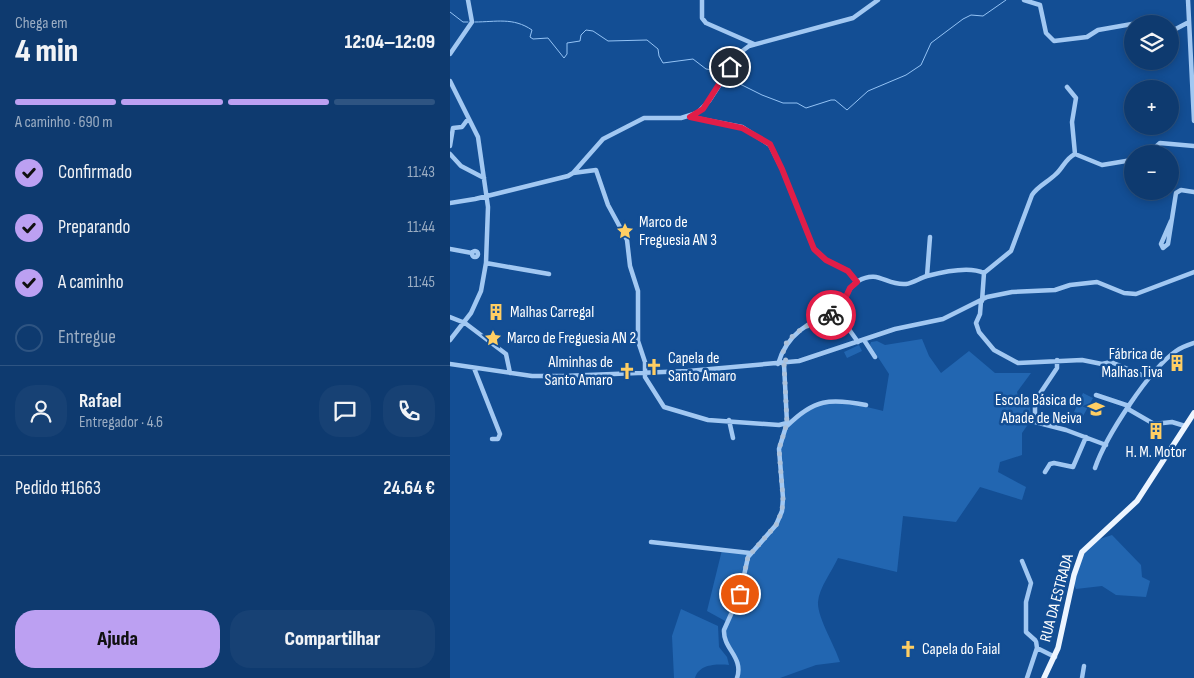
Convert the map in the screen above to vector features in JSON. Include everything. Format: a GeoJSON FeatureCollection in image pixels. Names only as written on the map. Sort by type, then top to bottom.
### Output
{"type":"FeatureCollection","features":[{"type":"Feature","properties":{"kind":"main road","name":"RUA DA ESTRADA"},"geometry":{"type":"LineString","coordinates":[[1044,678],[1055,657],[1074,576],[1082,552],[1132,508],[1194,413]]}},
{"type":"Feature","properties":{"kind":"street"},"geometry":{"type":"LineString","coordinates":[[450,54],[472,22],[468,0]]}},
{"type":"Feature","properties":{"kind":"street"},"geometry":{"type":"LineString","coordinates":[[702,0],[702,18],[706,23],[754,44]]}},
{"type":"Feature","properties":{"kind":"street"},"geometry":{"type":"LineString","coordinates":[[690,117],[703,109],[741,52],[754,44],[853,18],[872,2],[878,0]]}},
{"type":"Feature","properties":{"kind":"street"},"geometry":{"type":"LineString","coordinates":[[1024,0],[1040,5],[1046,32],[1054,41],[1087,37],[1098,30],[1124,25]]}},
{"type":"Feature","properties":{"kind":"street"},"geometry":{"type":"LineString","coordinates":[[1188,0],[1194,121]]}},
{"type":"Feature","properties":{"kind":"street"},"geometry":{"type":"LineString","coordinates":[[1179,27],[1189,22]]}},
{"type":"Feature","properties":{"kind":"street"},"geometry":{"type":"LineString","coordinates":[[719,86],[719,80],[728,62]]}},
{"type":"Feature","properties":{"kind":"street"},"geometry":{"type":"LineString","coordinates":[[450,81],[478,137],[488,196],[486,263],[481,291],[465,323],[450,340]]}},
{"type":"Feature","properties":{"kind":"street"},"geometry":{"type":"LineString","coordinates":[[1067,87],[1076,98],[1072,127],[1075,154]]}},
{"type":"Feature","properties":{"kind":"street"},"geometry":{"type":"LineString","coordinates":[[573,173],[603,139],[652,116],[690,117],[742,128],[770,144],[814,249],[826,260],[848,271],[857,282]]}},
{"type":"Feature","properties":{"kind":"street"},"geometry":{"type":"LineString","coordinates":[[450,146],[451,126],[462,127],[468,119]]}},
{"type":"Feature","properties":{"kind":"street"},"geometry":{"type":"LineString","coordinates":[[1158,145],[1160,143],[1194,146]]}},
{"type":"Feature","properties":{"kind":"street"},"geometry":{"type":"LineString","coordinates":[[450,154],[462,166],[484,178]]}},
{"type":"Feature","properties":{"kind":"street"},"geometry":{"type":"LineString","coordinates":[[1075,154],[1102,165],[1124,161]]}},
{"type":"Feature","properties":{"kind":"street"},"geometry":{"type":"LineString","coordinates":[[1075,154],[1070,157],[1057,173],[1037,188],[1029,201],[1026,216],[1011,251],[984,273],[982,301],[976,325],[994,350],[1018,363],[1058,360],[1082,360],[1099,364],[1111,362],[1150,378]]}},
{"type":"Feature","properties":{"kind":"street"},"geometry":{"type":"LineString","coordinates":[[450,203],[555,180],[573,173],[596,170],[608,205],[624,232],[630,266],[638,291],[638,341],[645,362],[646,381],[664,407],[708,420],[787,425],[800,413],[823,402],[835,400],[866,406]]}},
{"type":"Feature","properties":{"kind":"street"},"geometry":{"type":"LineString","coordinates":[[1171,221],[1161,244],[1163,248],[1168,244],[1176,194],[1181,190],[1194,192]]}},
{"type":"Feature","properties":{"kind":"street"},"geometry":{"type":"LineString","coordinates":[[927,276],[930,237]]}},
{"type":"Feature","properties":{"kind":"street"},"geometry":{"type":"LineString","coordinates":[[450,249],[472,253]]}},
{"type":"Feature","properties":{"kind":"street"},"geometry":{"type":"LineString","coordinates":[[486,263],[549,274]]}},
{"type":"Feature","properties":{"kind":"street"},"geometry":{"type":"LineString","coordinates":[[778,364],[791,338],[803,327],[838,314],[850,288],[857,282],[872,276],[897,284],[906,284],[927,276],[972,269],[984,273]]}},
{"type":"Feature","properties":{"kind":"street"},"geometry":{"type":"LineString","coordinates":[[450,364],[510,373],[563,376],[645,373],[778,364],[816,357],[895,329],[943,319],[987,297],[1012,292],[1050,290],[1070,285],[1097,282],[1124,292],[1136,294],[1194,272]]}},
{"type":"Feature","properties":{"kind":"street"},"geometry":{"type":"LineString","coordinates":[[838,314],[875,357]]}},
{"type":"Feature","properties":{"kind":"street"},"geometry":{"type":"LineString","coordinates":[[450,317],[465,323],[506,354],[510,373]]}},
{"type":"Feature","properties":{"kind":"street"},"geometry":{"type":"LineString","coordinates":[[1095,468],[1128,408],[1150,378],[1174,352],[1194,343]]}},
{"type":"Feature","properties":{"kind":"street"},"geometry":{"type":"LineString","coordinates":[[737,678],[740,669],[738,660],[724,636],[724,630],[740,594],[744,568],[750,553],[776,525],[782,511],[783,498],[779,449],[787,425],[785,348]]}},
{"type":"Feature","properties":{"kind":"street"},"geometry":{"type":"LineString","coordinates":[[1058,360],[1057,368],[1035,401],[1035,422],[1106,445]]}},
{"type":"Feature","properties":{"kind":"street"},"geometry":{"type":"LineString","coordinates":[[474,368],[500,434],[498,439],[492,439]]}},
{"type":"Feature","properties":{"kind":"street"},"geometry":{"type":"LineString","coordinates":[[1096,396],[1128,408],[1154,424],[1172,422],[1185,426]]}},
{"type":"Feature","properties":{"kind":"street"},"geometry":{"type":"LineString","coordinates":[[729,420],[733,438]]}},
{"type":"Feature","properties":{"kind":"street"},"geometry":{"type":"LineString","coordinates":[[1045,472],[1050,464],[1054,463],[1073,467],[1086,437]]}},
{"type":"Feature","properties":{"kind":"street"},"geometry":{"type":"LineString","coordinates":[[651,542],[750,553]]}},
{"type":"Feature","properties":{"kind":"street"},"geometry":{"type":"LineString","coordinates":[[1022,561],[1031,583],[1026,602],[1026,632],[1036,641],[1037,648],[1028,678]]}},
{"type":"Feature","properties":{"kind":"street"},"geometry":{"type":"LineString","coordinates":[[1037,648],[1055,657]]}},
{"type":"Feature","properties":{"kind":"street"},"geometry":{"type":"LineString","coordinates":[[1082,678],[1084,666]]}},
{"type":"Feature","properties":{"kind":"shaded area"},"geometry":{"type":"Polygon","coordinates":[[[922,339],[929,356],[941,373],[969,351],[995,373],[1031,373],[1017,392],[1019,400],[1030,406],[1031,420],[1022,433],[1022,455],[1000,462],[998,472],[1026,487],[1022,500],[980,487],[956,522],[903,516],[897,572],[838,558],[821,591],[818,608],[840,662],[816,665],[780,678],[737,678],[740,669],[724,636],[727,622],[707,611],[722,550],[750,553],[777,523],[783,501],[779,450],[784,434],[800,413],[823,401],[844,402],[883,411],[889,374],[870,345],[871,342],[877,341],[885,345],[922,339]]]}},
{"type":"Feature","properties":{"kind":"shaded area"},"geometry":{"type":"Polygon","coordinates":[[[859,345],[862,351],[847,358],[844,352],[859,345]]]}},
{"type":"Feature","properties":{"kind":"shaded area"},"geometry":{"type":"Polygon","coordinates":[[[1083,393],[1093,398],[1083,416],[1074,412],[1083,393]]]}},
{"type":"Feature","properties":{"kind":"shaded area"},"geometry":{"type":"Polygon","coordinates":[[[1112,535],[1141,565],[1142,577],[1150,581],[1146,597],[1116,595],[1102,586],[1076,589],[1074,576],[1078,562],[1086,549],[1097,540],[1112,535]]]}},
{"type":"Feature","properties":{"kind":"shaded area"},"geometry":{"type":"Polygon","coordinates":[[[681,609],[718,626],[719,647],[727,657],[729,665],[704,667],[697,673],[695,678],[674,678],[672,636],[681,609]]]}},
{"type":"Feature","properties":{"kind":"waterway"},"geometry":{"type":"LineString","coordinates":[[728,74],[738,83],[783,103],[797,103],[806,108],[835,100],[847,110],[868,91],[906,75],[921,65],[931,43],[963,19],[971,15],[983,16],[1006,0]]}},
{"type":"Feature","properties":{"kind":"waterway"},"geometry":{"type":"LineString","coordinates":[[450,12],[463,22],[468,22]]}},
{"type":"Feature","properties":{"kind":"waterway"},"geometry":{"type":"LineString","coordinates":[[475,22],[504,21],[518,23],[532,30],[530,37],[533,39],[548,38],[564,58],[567,54],[567,43],[580,41],[581,35],[586,30],[593,31],[608,41],[647,40],[658,49],[663,63],[693,59],[706,69],[721,71]]}},
{"type":"Feature","properties":{"kind":"way so far"},"geometry":{"type":"LineString","coordinates":[[740,594],[744,568],[750,553],[776,525],[782,511],[783,498],[779,449],[787,426],[784,364],[788,363],[784,356],[785,348],[791,338],[803,327],[831,315]]}},
{"type":"Feature","properties":{"kind":"place","name":"Marco de Freguesia AN 3"},"geometry":{"type":"Point","coordinates":[625,231]}},
{"type":"Feature","properties":{"kind":"place","name":"Malhas Carregal"},"geometry":{"type":"Point","coordinates":[496,312]}},
{"type":"Feature","properties":{"kind":"place","name":"Marco de Freguesia AN 2"},"geometry":{"type":"Point","coordinates":[493,338]}},
{"type":"Feature","properties":{"kind":"place","name":"Fábrica de Malhas Tiva"},"geometry":{"type":"Point","coordinates":[1177,363]}},
{"type":"Feature","properties":{"kind":"place","name":"Capela de Santo Amaro"},"geometry":{"type":"Point","coordinates":[654,367]}},
{"type":"Feature","properties":{"kind":"place","name":"Alminhas de Santo Amaro"},"geometry":{"type":"Point","coordinates":[627,371]}},
{"type":"Feature","properties":{"kind":"place","name":"Escola Básica de Abade de Neiva"},"geometry":{"type":"Point","coordinates":[1096,409]}},
{"type":"Feature","properties":{"kind":"place","name":"H. M. Motor"},"geometry":{"type":"Point","coordinates":[1156,431]}},
{"type":"Feature","properties":{"kind":"place","name":"Capela do Faial"},"geometry":{"type":"Point","coordinates":[908,649]}},
{"type":"Feature","properties":{"kind":"route"},"geometry":{"type":"LineString","coordinates":[[730,67],[709,102],[703,109],[690,117],[742,128],[770,144],[814,249],[826,260],[848,271],[857,282],[850,288],[838,314],[831,315]]}}]}
